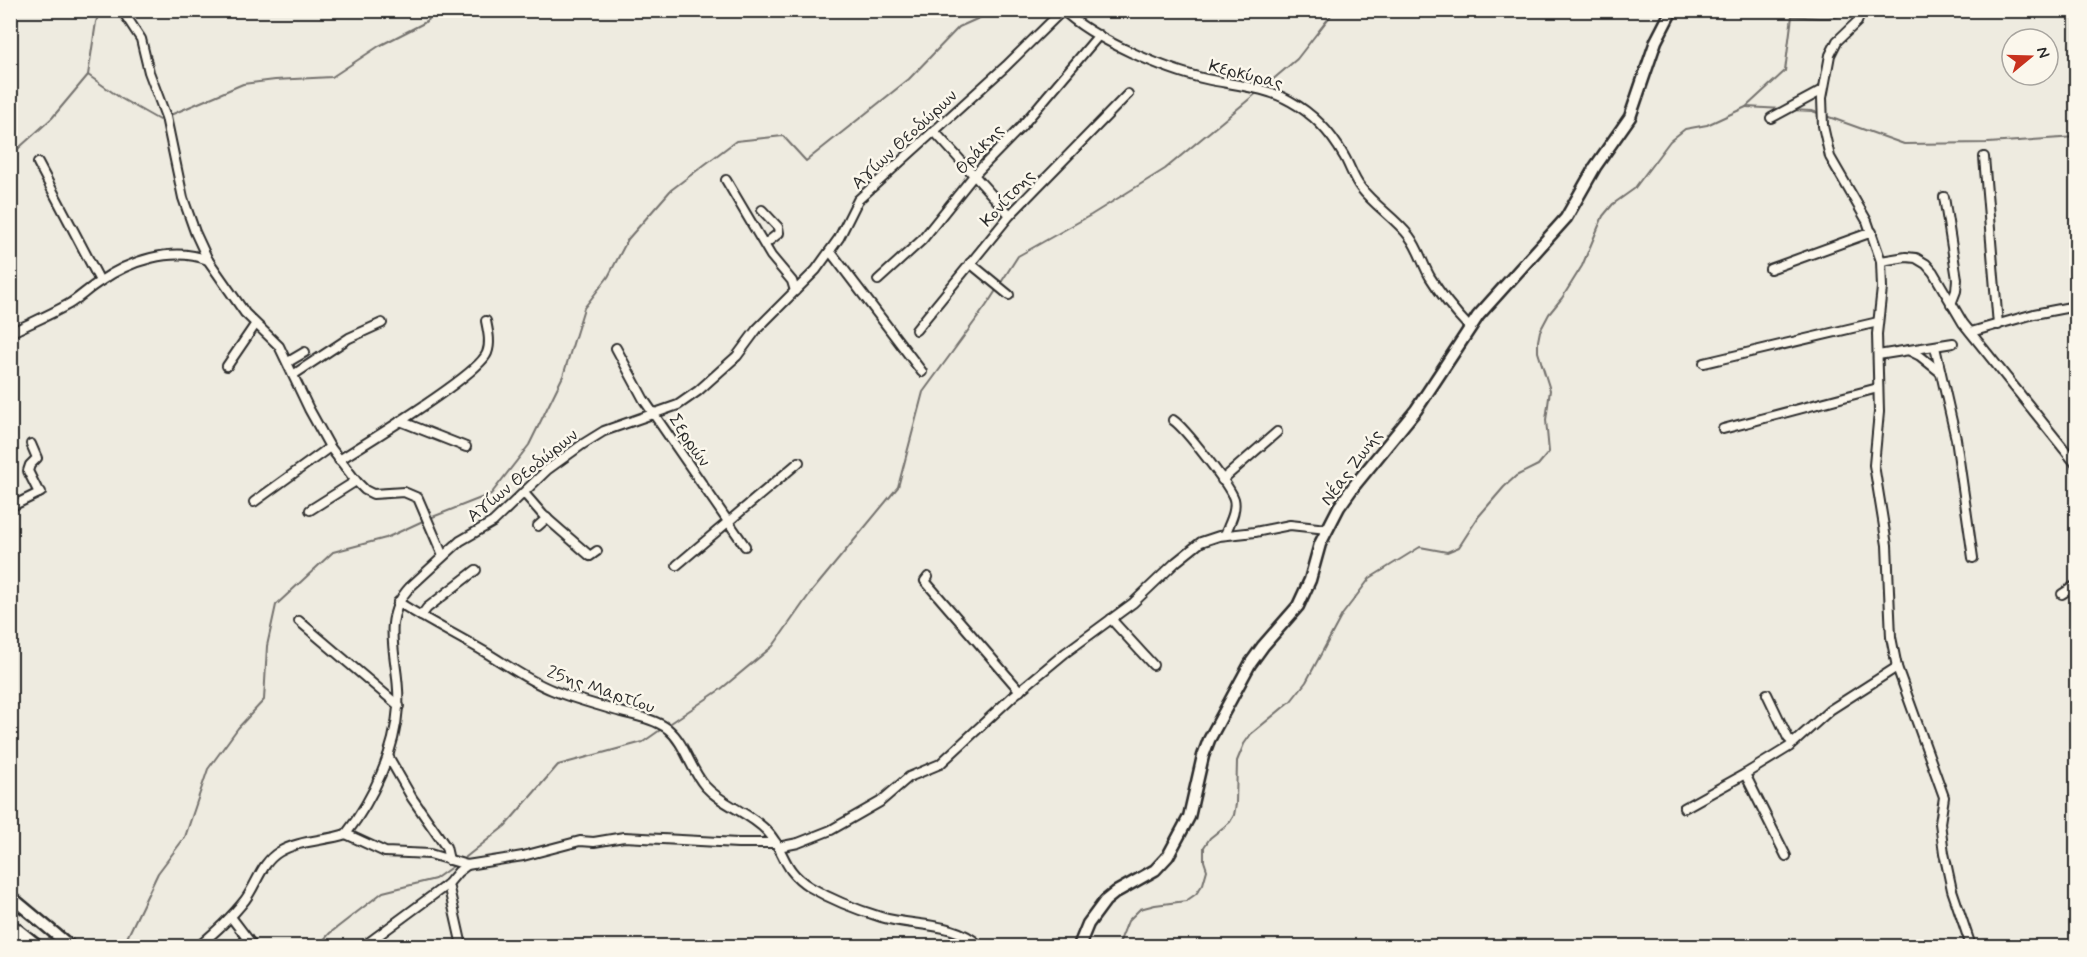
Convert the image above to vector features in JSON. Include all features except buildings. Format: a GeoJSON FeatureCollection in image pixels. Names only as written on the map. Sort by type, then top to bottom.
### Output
{"type":"FeatureCollection","features":[{"type":"Feature","properties":{"kind":"highway"},"geometry":{"type":"LineString","coordinates":[[10,926],[35,946]]}},
{"type":"Feature","properties":{"kind":"street"},"geometry":{"type":"LineString","coordinates":[[122,10],[141,39],[149,72],[166,117],[178,182],[200,245],[208,260],[255,325],[279,346],[330,447],[356,482],[373,494],[404,492],[417,498],[443,556]]}},
{"type":"Feature","properties":{"kind":"street","name":"Νέας Ζωής"},"geometry":{"type":"LineString","coordinates":[[1079,946],[1088,924],[1105,901],[1116,892],[1155,870],[1172,850],[1189,817],[1209,740],[1250,664],[1298,606],[1305,594],[1320,544],[1327,529],[1354,486],[1416,410],[1469,327],[1566,218],[1595,167],[1627,123],[1656,41],[1672,10]]}},
{"type":"Feature","properties":{"kind":"street"},"geometry":{"type":"LineString","coordinates":[[1861,10],[1857,22],[1833,48],[1827,62],[1822,120],[1827,150],[1837,171],[1861,207],[1881,261],[1882,288],[1878,322],[1879,412],[1874,473],[1887,545],[1891,637],[1897,667],[1944,797],[1940,823],[1944,853],[1952,890],[1971,946]]}},
{"type":"Feature","properties":{"kind":"street","name":"Κερκύρας"},"geometry":{"type":"LineString","coordinates":[[1063,11],[1077,23],[1114,44],[1154,62],[1202,78],[1271,93],[1303,109],[1334,140],[1360,187],[1405,231],[1419,250],[1429,275],[1437,287],[1469,327]]}},
{"type":"Feature","properties":{"kind":"street","name":"Αγίων Θεοδώρων"},"geometry":{"type":"LineString","coordinates":[[398,602],[409,588],[443,556],[460,541],[493,522],[547,470],[594,437],[678,405],[698,391],[737,356],[757,329],[816,270],[844,230],[858,200],[1063,11]]}},
{"type":"Feature","properties":{"kind":"street","name":"Θράκης"},"geometry":{"type":"LineString","coordinates":[[878,280],[909,253],[975,174],[1021,127],[1099,35]]}},
{"type":"Feature","properties":{"kind":"street"},"geometry":{"type":"LineString","coordinates":[[1771,118],[1823,90]]}},
{"type":"Feature","properties":{"kind":"street","name":"Κονίτσης"},"geometry":{"type":"LineString","coordinates":[[916,330],[1010,215],[1128,94]]}},
{"type":"Feature","properties":{"kind":"street"},"geometry":{"type":"LineString","coordinates":[[934,131],[1010,215]]}},
{"type":"Feature","properties":{"kind":"street"},"geometry":{"type":"LineString","coordinates":[[1984,157],[1998,325]]}},
{"type":"Feature","properties":{"kind":"street"},"geometry":{"type":"LineString","coordinates":[[38,163],[100,281]]}},
{"type":"Feature","properties":{"kind":"street"},"geometry":{"type":"LineString","coordinates":[[726,180],[771,256],[792,281],[795,291]]}},
{"type":"Feature","properties":{"kind":"street"},"geometry":{"type":"LineString","coordinates":[[1944,197],[1957,279],[1956,291],[1951,304]]}},
{"type":"Feature","properties":{"kind":"street"},"geometry":{"type":"LineString","coordinates":[[762,210],[778,226],[779,232],[765,244]]}},
{"type":"Feature","properties":{"kind":"street"},"geometry":{"type":"LineString","coordinates":[[1770,269],[1872,232]]}},
{"type":"Feature","properties":{"kind":"street"},"geometry":{"type":"LineString","coordinates":[[181,254],[200,245]]}},
{"type":"Feature","properties":{"kind":"street"},"geometry":{"type":"LineString","coordinates":[[830,251],[922,372]]}},
{"type":"Feature","properties":{"kind":"street"},"geometry":{"type":"LineString","coordinates":[[10,333],[70,303],[100,281],[136,263],[154,257],[181,254],[208,260]]}},
{"type":"Feature","properties":{"kind":"street"},"geometry":{"type":"LineString","coordinates":[[1881,261],[1906,257],[1916,258],[1926,264],[1971,332],[2076,464]]}},
{"type":"Feature","properties":{"kind":"street"},"geometry":{"type":"LineString","coordinates":[[970,263],[1009,296]]}},
{"type":"Feature","properties":{"kind":"street"},"geometry":{"type":"LineString","coordinates":[[1971,332],[2034,314],[2076,306]]}},
{"type":"Feature","properties":{"kind":"street"},"geometry":{"type":"LineString","coordinates":[[339,460],[400,422],[483,360],[489,345],[486,321]]}},
{"type":"Feature","properties":{"kind":"street"},"geometry":{"type":"LineString","coordinates":[[1704,363],[1878,322]]}},
{"type":"Feature","properties":{"kind":"street"},"geometry":{"type":"LineString","coordinates":[[293,375],[349,338],[382,323]]}},
{"type":"Feature","properties":{"kind":"street"},"geometry":{"type":"LineString","coordinates":[[226,366],[255,325]]}},
{"type":"Feature","properties":{"kind":"street"},"geometry":{"type":"LineString","coordinates":[[1878,356],[1953,343]]}},
{"type":"Feature","properties":{"kind":"street"},"geometry":{"type":"LineString","coordinates":[[1935,347],[1956,439],[1973,558]]}},
{"type":"Feature","properties":{"kind":"street","name":"Σερρών"},"geometry":{"type":"LineString","coordinates":[[616,348],[634,383],[654,414],[745,546]]}},
{"type":"Feature","properties":{"kind":"street"},"geometry":{"type":"LineString","coordinates":[[1910,351],[1940,372]]}},
{"type":"Feature","properties":{"kind":"street"},"geometry":{"type":"LineString","coordinates":[[288,362],[305,352]]}},
{"type":"Feature","properties":{"kind":"street"},"geometry":{"type":"LineString","coordinates":[[1723,429],[1878,388]]}},
{"type":"Feature","properties":{"kind":"street"},"geometry":{"type":"LineString","coordinates":[[1173,420],[1188,435],[1231,491],[1234,512],[1225,535]]}},
{"type":"Feature","properties":{"kind":"street"},"geometry":{"type":"LineString","coordinates":[[400,422],[466,447]]}},
{"type":"Feature","properties":{"kind":"street"},"geometry":{"type":"LineString","coordinates":[[1222,480],[1277,432]]}},
{"type":"Feature","properties":{"kind":"street"},"geometry":{"type":"LineString","coordinates":[[10,507],[40,493],[28,471],[37,458],[31,444]]}},
{"type":"Feature","properties":{"kind":"street"},"geometry":{"type":"LineString","coordinates":[[255,502],[330,447]]}},
{"type":"Feature","properties":{"kind":"street"},"geometry":{"type":"LineString","coordinates":[[677,566],[800,462]]}},
{"type":"Feature","properties":{"kind":"street"},"geometry":{"type":"LineString","coordinates":[[310,510],[356,482]]}},
{"type":"Feature","properties":{"kind":"street"},"geometry":{"type":"LineString","coordinates":[[524,493],[547,518],[590,556],[597,551]]}},
{"type":"Feature","properties":{"kind":"street"},"geometry":{"type":"LineString","coordinates":[[538,526],[547,518]]}},
{"type":"Feature","properties":{"kind":"street"},"geometry":{"type":"LineString","coordinates":[[199,946],[231,917],[250,893],[261,871],[273,857],[291,847],[346,834],[385,852],[430,854],[467,865],[523,856],[580,841],[594,842],[624,837],[777,845],[798,843],[831,831],[872,807],[909,777],[940,764],[1065,653],[1112,620],[1192,549],[1210,538],[1290,525],[1327,529]]}},
{"type":"Feature","properties":{"kind":"street"},"geometry":{"type":"LineString","coordinates":[[420,616],[476,570]]}},
{"type":"Feature","properties":{"kind":"street"},"geometry":{"type":"LineString","coordinates":[[928,578],[924,582],[1020,691]]}},
{"type":"Feature","properties":{"kind":"street"},"geometry":{"type":"LineString","coordinates":[[2062,594],[2076,585]]}},
{"type":"Feature","properties":{"kind":"street"},"geometry":{"type":"LineString","coordinates":[[346,834],[362,812],[388,756],[399,706],[392,626],[393,614],[398,602]]}},
{"type":"Feature","properties":{"kind":"street","name":"25ης Μαρτίου"},"geometry":{"type":"LineString","coordinates":[[398,602],[533,682],[577,699],[665,727],[678,740],[704,785],[716,796],[760,824],[777,845],[788,868],[826,896],[882,917],[955,931],[967,936],[980,946]]}},
{"type":"Feature","properties":{"kind":"street"},"geometry":{"type":"LineString","coordinates":[[1112,620],[1153,665]]}},
{"type":"Feature","properties":{"kind":"street"},"geometry":{"type":"LineString","coordinates":[[299,621],[399,706]]}},
{"type":"Feature","properties":{"kind":"street"},"geometry":{"type":"LineString","coordinates":[[1684,808],[1745,774],[1793,743],[1830,710],[1897,667]]}},
{"type":"Feature","properties":{"kind":"street"},"geometry":{"type":"LineString","coordinates":[[1767,694],[1788,738],[1793,743]]}},
{"type":"Feature","properties":{"kind":"street"},"geometry":{"type":"LineString","coordinates":[[388,756],[417,806],[440,837],[449,860]]}},
{"type":"Feature","properties":{"kind":"street"},"geometry":{"type":"LineString","coordinates":[[1745,774],[1785,856]]}},
{"type":"Feature","properties":{"kind":"street"},"geometry":{"type":"LineString","coordinates":[[364,946],[448,884],[467,865]]}},
{"type":"Feature","properties":{"kind":"street"},"geometry":{"type":"LineString","coordinates":[[448,884],[462,946]]}},
{"type":"Feature","properties":{"kind":"street"},"geometry":{"type":"LineString","coordinates":[[10,896],[70,946]]}},
{"type":"Feature","properties":{"kind":"street"},"geometry":{"type":"LineString","coordinates":[[231,917],[253,946]]}},
{"type":"Feature","properties":{"kind":"waterway"},"geometry":{"type":"LineString","coordinates":[[10,156],[52,118],[88,75],[100,10]]}},
{"type":"Feature","properties":{"kind":"waterway"},"geometry":{"type":"LineString","coordinates":[[168,116],[243,84],[332,77],[379,46],[424,23],[439,10]]}},
{"type":"Feature","properties":{"kind":"waterway"},"geometry":{"type":"LineString","coordinates":[[430,518],[491,494],[529,445],[563,376],[584,308],[608,277],[628,239],[671,190],[736,141],[783,136],[806,161],[909,79],[959,27],[997,10]]}},
{"type":"Feature","properties":{"kind":"waterway"},"geometry":{"type":"LineString","coordinates":[[1264,87],[1297,59],[1335,10]]}},
{"type":"Feature","properties":{"kind":"waterway"},"geometry":{"type":"LineString","coordinates":[[1118,946],[1128,921],[1140,909],[1186,901],[1196,894],[1203,884],[1207,870],[1204,861],[1204,847],[1210,838],[1230,822],[1234,815],[1237,761],[1244,744],[1251,734],[1291,701],[1306,682],[1342,615],[1370,578],[1420,547],[1447,552],[1459,547],[1479,516],[1504,487],[1516,476],[1538,465],[1549,452],[1546,420],[1550,390],[1538,352],[1540,331],[1549,314],[1582,266],[1603,216],[1613,204],[1634,189],[1670,141],[1685,129],[1707,125],[1746,107],[1785,71],[1792,16],[1789,10]]}},
{"type":"Feature","properties":{"kind":"waterway"},"geometry":{"type":"LineString","coordinates":[[1792,16],[1831,17],[1847,14],[1853,10]]}},
{"type":"Feature","properties":{"kind":"waterway"},"geometry":{"type":"LineString","coordinates":[[2073,10],[2076,14]]}},
{"type":"Feature","properties":{"kind":"waterway"},"geometry":{"type":"LineString","coordinates":[[88,75],[122,99],[159,120],[163,118]]}},
{"type":"Feature","properties":{"kind":"waterway"},"geometry":{"type":"LineString","coordinates":[[668,725],[721,689],[773,646],[809,595],[898,487],[923,392],[986,306],[1018,256],[1091,215],[1165,169],[1259,91]]}},
{"type":"Feature","properties":{"kind":"waterway"},"geometry":{"type":"LineString","coordinates":[[1746,107],[1783,109]]}},
{"type":"Feature","properties":{"kind":"waterway"},"geometry":{"type":"LineString","coordinates":[[1791,110],[1821,114]]}},
{"type":"Feature","properties":{"kind":"waterway"},"geometry":{"type":"LineString","coordinates":[[1826,116],[1904,144],[1988,143],[2076,137]]}},
{"type":"Feature","properties":{"kind":"waterway"},"geometry":{"type":"LineString","coordinates":[[120,946],[125,942],[158,873],[185,837],[208,769],[238,728],[264,700],[267,646],[276,605],[333,552],[386,538],[425,520]]}},
{"type":"Feature","properties":{"kind":"waterway"},"geometry":{"type":"LineString","coordinates":[[461,861],[505,826],[558,765],[643,742],[663,728]]}},
{"type":"Feature","properties":{"kind":"waterway"},"geometry":{"type":"LineString","coordinates":[[318,946],[330,933],[383,892],[435,879],[456,864]]}}]}
